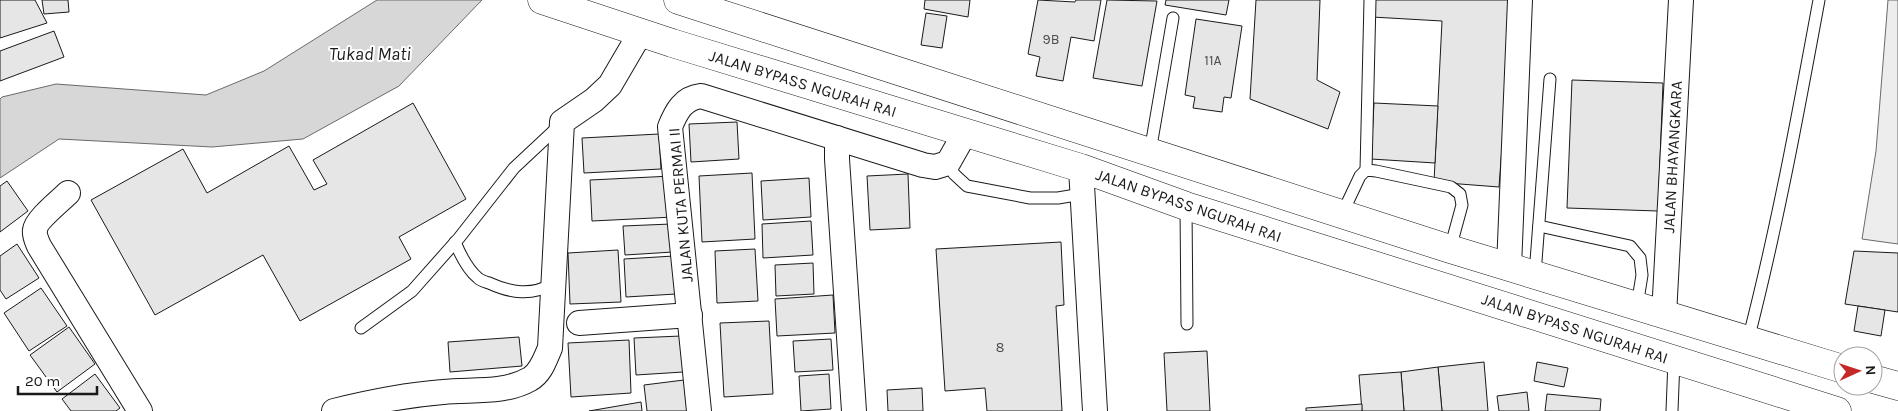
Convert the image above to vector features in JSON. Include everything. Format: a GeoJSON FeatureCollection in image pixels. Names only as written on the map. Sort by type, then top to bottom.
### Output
{"type":"FeatureCollection","features":[{"type":"Feature","properties":{"kind":"highway"},"geometry":{"type":"LineString","coordinates":[[678,0],[1450,249],[1833,366]]}},
{"type":"Feature","properties":{"kind":"highway","name":"JALAN BYPASS NGURAH RAI"},"geometry":{"type":"LineString","coordinates":[[550,3],[672,43],[965,133],[1082,181],[1186,206],[1836,411]]}},
{"type":"Feature","properties":{"kind":"highway"},"geometry":{"type":"LineString","coordinates":[[1883,382],[1898,386]]}},
{"type":"Feature","properties":{"kind":"street"},"geometry":{"type":"LineString","coordinates":[[1509,266],[1520,0]]}},
{"type":"Feature","properties":{"kind":"street","name":"JALAN BHAYANGKARA"},"geometry":{"type":"LineString","coordinates":[[1664,315],[1681,0]]}},
{"type":"Feature","properties":{"kind":"street"},"geometry":{"type":"LineString","coordinates":[[334,411],[378,400],[444,392],[486,390],[517,385],[532,378],[543,366],[550,348],[562,122],[594,100],[610,85],[641,32]]}},
{"type":"Feature","properties":{"kind":"street","name":"JALAN KUTA PERMAI II"},"geometry":{"type":"LineString","coordinates":[[699,411],[670,127],[679,109],[692,97],[701,96],[923,165],[934,167],[948,163]]}},
{"type":"Feature","properties":{"kind":"street"},"geometry":{"type":"LineString","coordinates":[[948,163],[965,133]]}},
{"type":"Feature","properties":{"kind":"street"},"geometry":{"type":"LineString","coordinates":[[838,138],[837,159],[854,411]]}},
{"type":"Feature","properties":{"kind":"street"},"geometry":{"type":"LineString","coordinates":[[1082,181],[1094,411]]}},
{"type":"Feature","properties":{"kind":"street"},"geometry":{"type":"LineString","coordinates":[[68,193],[39,222],[35,228],[35,235],[39,246],[140,411]]}},
{"type":"Feature","properties":{"kind":"street"},"geometry":{"type":"LineString","coordinates":[[579,323],[690,316]]}},
{"type":"Feature","properties":{"kind":"lane"},"geometry":{"type":"LineString","coordinates":[[1342,214],[1360,176],[1366,170],[1370,0]]}},
{"type":"Feature","properties":{"kind":"lane"},"geometry":{"type":"LineString","coordinates":[[1748,340],[1769,259],[1797,122],[1819,0]]}},
{"type":"Feature","properties":{"kind":"lane"},"geometry":{"type":"LineString","coordinates":[[1150,152],[1173,18]]}},
{"type":"Feature","properties":{"kind":"lane"},"geometry":{"type":"LineString","coordinates":[[1535,274],[1550,79]]}},
{"type":"Feature","properties":{"kind":"lane"},"geometry":{"type":"LineString","coordinates":[[361,328],[412,291],[455,242],[514,168],[562,122]]}},
{"type":"Feature","properties":{"kind":"lane"},"geometry":{"type":"LineString","coordinates":[[948,163],[954,174],[967,186],[1030,198],[1058,198],[1082,181]]}},
{"type":"Feature","properties":{"kind":"lane"},"geometry":{"type":"LineString","coordinates":[[1366,170],[1451,187],[1460,194],[1462,205],[1450,249]]}},
{"type":"Feature","properties":{"kind":"lane"},"geometry":{"type":"LineString","coordinates":[[1186,206],[1187,324]]}},
{"type":"Feature","properties":{"kind":"lane"},"geometry":{"type":"LineString","coordinates":[[1539,226],[1630,246],[1640,258],[1642,275],[1637,306]]}},
{"type":"Feature","properties":{"kind":"lane"},"geometry":{"type":"LineString","coordinates":[[455,242],[478,279],[502,289],[524,293],[553,284]]}},
{"type":"Feature","properties":{"kind":"lane"},"geometry":{"type":"LineString","coordinates":[[1672,411],[1674,360]]}},
{"type":"Feature","properties":{"kind":"shaded area"},"geometry":{"type":"Polygon","coordinates":[[[1888,0],[1898,0],[1898,244],[1862,239],[1876,151],[1888,0]]]}},
{"type":"Feature","properties":{"kind":"water","name":"Tukad Mati"},"geometry":{"type":"Polygon","coordinates":[[[377,0],[482,0],[399,86],[303,139],[212,147],[59,139],[0,178],[0,99],[2,97],[56,84],[206,95],[264,71],[377,0]]]}},
{"type":"Feature","properties":{"kind":"building"},"geometry":{"type":"Polygon","coordinates":[[[0,0],[35,0],[47,23],[0,38],[0,0]]]}},
{"type":"Feature","properties":{"kind":"building"},"geometry":{"type":"Polygon","coordinates":[[[42,0],[68,0],[69,12],[44,14],[42,0]]]}},
{"type":"Feature","properties":{"kind":"building"},"geometry":{"type":"Polygon","coordinates":[[[925,0],[970,0],[968,17],[924,9],[925,0]]]}},
{"type":"Feature","properties":{"kind":"building"},"geometry":{"type":"Polygon","coordinates":[[[1038,0],[1075,2],[1076,0],[1101,0],[1094,41],[1071,37],[1063,81],[1036,76],[1040,57],[1028,54],[1038,0]]]}},
{"type":"Feature","properties":{"kind":"building"},"geometry":{"type":"Polygon","coordinates":[[[1107,0],[1157,1],[1142,86],[1093,78],[1107,0]]]}},
{"type":"Feature","properties":{"kind":"building"},"geometry":{"type":"Polygon","coordinates":[[[1166,0],[1229,0],[1226,15],[1165,5],[1166,0]]]}},
{"type":"Feature","properties":{"kind":"building"},"geometry":{"type":"Polygon","coordinates":[[[1256,0],[1320,0],[1317,80],[1340,92],[1328,129],[1250,99],[1256,0]]]}},
{"type":"Feature","properties":{"kind":"building"},"geometry":{"type":"Polygon","coordinates":[[[1374,0],[1513,0],[1499,187],[1434,182],[1442,21],[1372,17],[1374,0]]]}},
{"type":"Feature","properties":{"kind":"building"},"geometry":{"type":"Polygon","coordinates":[[[926,13],[947,16],[942,48],[921,45],[926,13]]]}},
{"type":"Feature","properties":{"kind":"building"},"geometry":{"type":"Polygon","coordinates":[[[1196,19],[1242,26],[1231,98],[1224,97],[1222,112],[1193,108],[1195,97],[1185,95],[1196,19]]]}},
{"type":"Feature","properties":{"kind":"building"},"geometry":{"type":"Polygon","coordinates":[[[54,31],[64,57],[0,81],[0,51],[54,31]]]}},
{"type":"Feature","properties":{"kind":"building"},"geometry":{"type":"Polygon","coordinates":[[[1572,80],[1663,83],[1658,211],[1567,208],[1572,80]]]}},
{"type":"Feature","properties":{"kind":"building"},"geometry":{"type":"Polygon","coordinates":[[[413,103],[466,199],[399,237],[411,259],[300,321],[263,255],[155,315],[91,200],[183,149],[207,193],[289,146],[314,190],[327,184],[313,160],[413,103]]]}},
{"type":"Feature","properties":{"kind":"building"},"geometry":{"type":"Polygon","coordinates":[[[1374,103],[1438,106],[1435,163],[1371,159],[1374,103]]]}},
{"type":"Feature","properties":{"kind":"building"},"geometry":{"type":"Polygon","coordinates":[[[737,122],[739,159],[691,162],[689,124],[737,122]]]}},
{"type":"Feature","properties":{"kind":"building"},"geometry":{"type":"Polygon","coordinates":[[[659,134],[661,169],[584,173],[582,138],[659,134]]]}},
{"type":"Feature","properties":{"kind":"building"},"geometry":{"type":"Polygon","coordinates":[[[752,173],[755,239],[702,242],[699,176],[752,173]]]}},
{"type":"Feature","properties":{"kind":"building"},"geometry":{"type":"Polygon","coordinates":[[[908,174],[910,228],[870,230],[867,176],[908,174]]]}},
{"type":"Feature","properties":{"kind":"building"},"geometry":{"type":"Polygon","coordinates":[[[672,176],[674,217],[592,221],[590,180],[672,176]]]}},
{"type":"Feature","properties":{"kind":"building"},"geometry":{"type":"Polygon","coordinates":[[[809,178],[811,217],[763,220],[761,181],[809,178]]]}},
{"type":"Feature","properties":{"kind":"building"},"geometry":{"type":"Polygon","coordinates":[[[7,181],[28,211],[0,232],[0,186],[7,181]]]}},
{"type":"Feature","properties":{"kind":"building"},"geometry":{"type":"Polygon","coordinates":[[[811,221],[813,255],[763,258],[762,224],[811,221]]]}},
{"type":"Feature","properties":{"kind":"building"},"geometry":{"type":"Polygon","coordinates":[[[671,224],[673,252],[625,255],[623,226],[671,224]]]}},
{"type":"Feature","properties":{"kind":"building"},"geometry":{"type":"Polygon","coordinates":[[[1061,242],[1064,305],[1056,306],[1062,411],[987,411],[985,388],[945,391],[936,249],[1061,242]]]}},
{"type":"Feature","properties":{"kind":"building"},"geometry":{"type":"Polygon","coordinates":[[[17,244],[39,278],[6,299],[0,290],[0,256],[17,244]]]}},
{"type":"Feature","properties":{"kind":"building"},"geometry":{"type":"Polygon","coordinates":[[[755,249],[758,301],[717,303],[715,251],[755,249]]]}},
{"type":"Feature","properties":{"kind":"building"},"geometry":{"type":"Polygon","coordinates":[[[618,250],[621,302],[570,304],[568,253],[618,250]]]}},
{"type":"Feature","properties":{"kind":"building"},"geometry":{"type":"Polygon","coordinates":[[[1854,251],[1898,253],[1898,312],[1845,304],[1854,251]]]}},
{"type":"Feature","properties":{"kind":"building"},"geometry":{"type":"Polygon","coordinates":[[[674,256],[676,294],[626,297],[624,259],[674,256]]]}},
{"type":"Feature","properties":{"kind":"building"},"geometry":{"type":"Polygon","coordinates":[[[813,263],[814,294],[776,296],[775,265],[813,263]]]}},
{"type":"Feature","properties":{"kind":"building"},"geometry":{"type":"Polygon","coordinates":[[[41,288],[67,326],[29,351],[4,313],[41,288]]]}},
{"type":"Feature","properties":{"kind":"building"},"geometry":{"type":"Polygon","coordinates":[[[833,295],[835,333],[777,336],[775,299],[833,295]]]}},
{"type":"Feature","properties":{"kind":"building"},"geometry":{"type":"Polygon","coordinates":[[[1858,306],[1885,310],[1881,336],[1854,331],[1858,306]]]}},
{"type":"Feature","properties":{"kind":"building"},"geometry":{"type":"Polygon","coordinates":[[[769,321],[773,394],[724,397],[720,323],[769,321]]]}},
{"type":"Feature","properties":{"kind":"building"},"geometry":{"type":"Polygon","coordinates":[[[69,327],[95,364],[57,392],[30,355],[69,327]]]}},
{"type":"Feature","properties":{"kind":"building"},"geometry":{"type":"Polygon","coordinates":[[[681,336],[683,372],[636,375],[634,338],[681,336]]]}},
{"type":"Feature","properties":{"kind":"building"},"geometry":{"type":"Polygon","coordinates":[[[519,337],[522,366],[450,372],[448,342],[519,337]]]}},
{"type":"Feature","properties":{"kind":"building"},"geometry":{"type":"Polygon","coordinates":[[[831,339],[833,370],[795,372],[793,341],[831,339]]]}},
{"type":"Feature","properties":{"kind":"building"},"geometry":{"type":"Polygon","coordinates":[[[629,340],[631,393],[571,397],[568,343],[629,340]]]}},
{"type":"Feature","properties":{"kind":"building"},"geometry":{"type":"Polygon","coordinates":[[[1207,351],[1210,411],[1167,411],[1164,353],[1207,351]]]}},
{"type":"Feature","properties":{"kind":"building"},"geometry":{"type":"Polygon","coordinates":[[[1484,362],[1488,411],[1442,411],[1438,367],[1484,362]]]}},
{"type":"Feature","properties":{"kind":"building"},"geometry":{"type":"Polygon","coordinates":[[[1537,362],[1568,368],[1564,387],[1534,381],[1537,362]]]}},
{"type":"Feature","properties":{"kind":"building"},"geometry":{"type":"Polygon","coordinates":[[[1438,367],[1442,411],[1404,411],[1401,372],[1438,367]]]}},
{"type":"Feature","properties":{"kind":"building"},"geometry":{"type":"Polygon","coordinates":[[[1401,372],[1404,411],[1362,411],[1359,375],[1401,372]]]}},
{"type":"Feature","properties":{"kind":"building"},"geometry":{"type":"Polygon","coordinates":[[[95,374],[120,408],[116,411],[71,411],[62,399],[95,374]]]}},
{"type":"Feature","properties":{"kind":"building"},"geometry":{"type":"Polygon","coordinates":[[[829,374],[831,409],[801,411],[799,376],[829,374]]]}},
{"type":"Feature","properties":{"kind":"building"},"geometry":{"type":"Polygon","coordinates":[[[684,380],[688,411],[647,411],[644,385],[684,380]]]}},
{"type":"Feature","properties":{"kind":"building"},"geometry":{"type":"Polygon","coordinates":[[[922,388],[923,411],[888,411],[887,390],[922,388]]]}},
{"type":"Feature","properties":{"kind":"building"},"geometry":{"type":"Polygon","coordinates":[[[1527,392],[1529,411],[1499,411],[1497,396],[1527,392]]]}},
{"type":"Feature","properties":{"kind":"building"},"geometry":{"type":"Polygon","coordinates":[[[1547,394],[1601,399],[1600,411],[1545,411],[1547,394]]]}},
{"type":"Feature","properties":{"kind":"building"},"geometry":{"type":"Polygon","coordinates":[[[641,402],[642,411],[589,411],[641,402]]]}},
{"type":"Feature","properties":{"kind":"building"},"geometry":{"type":"Polygon","coordinates":[[[1362,404],[1362,411],[1306,411],[1306,408],[1362,404]]]}}]}
